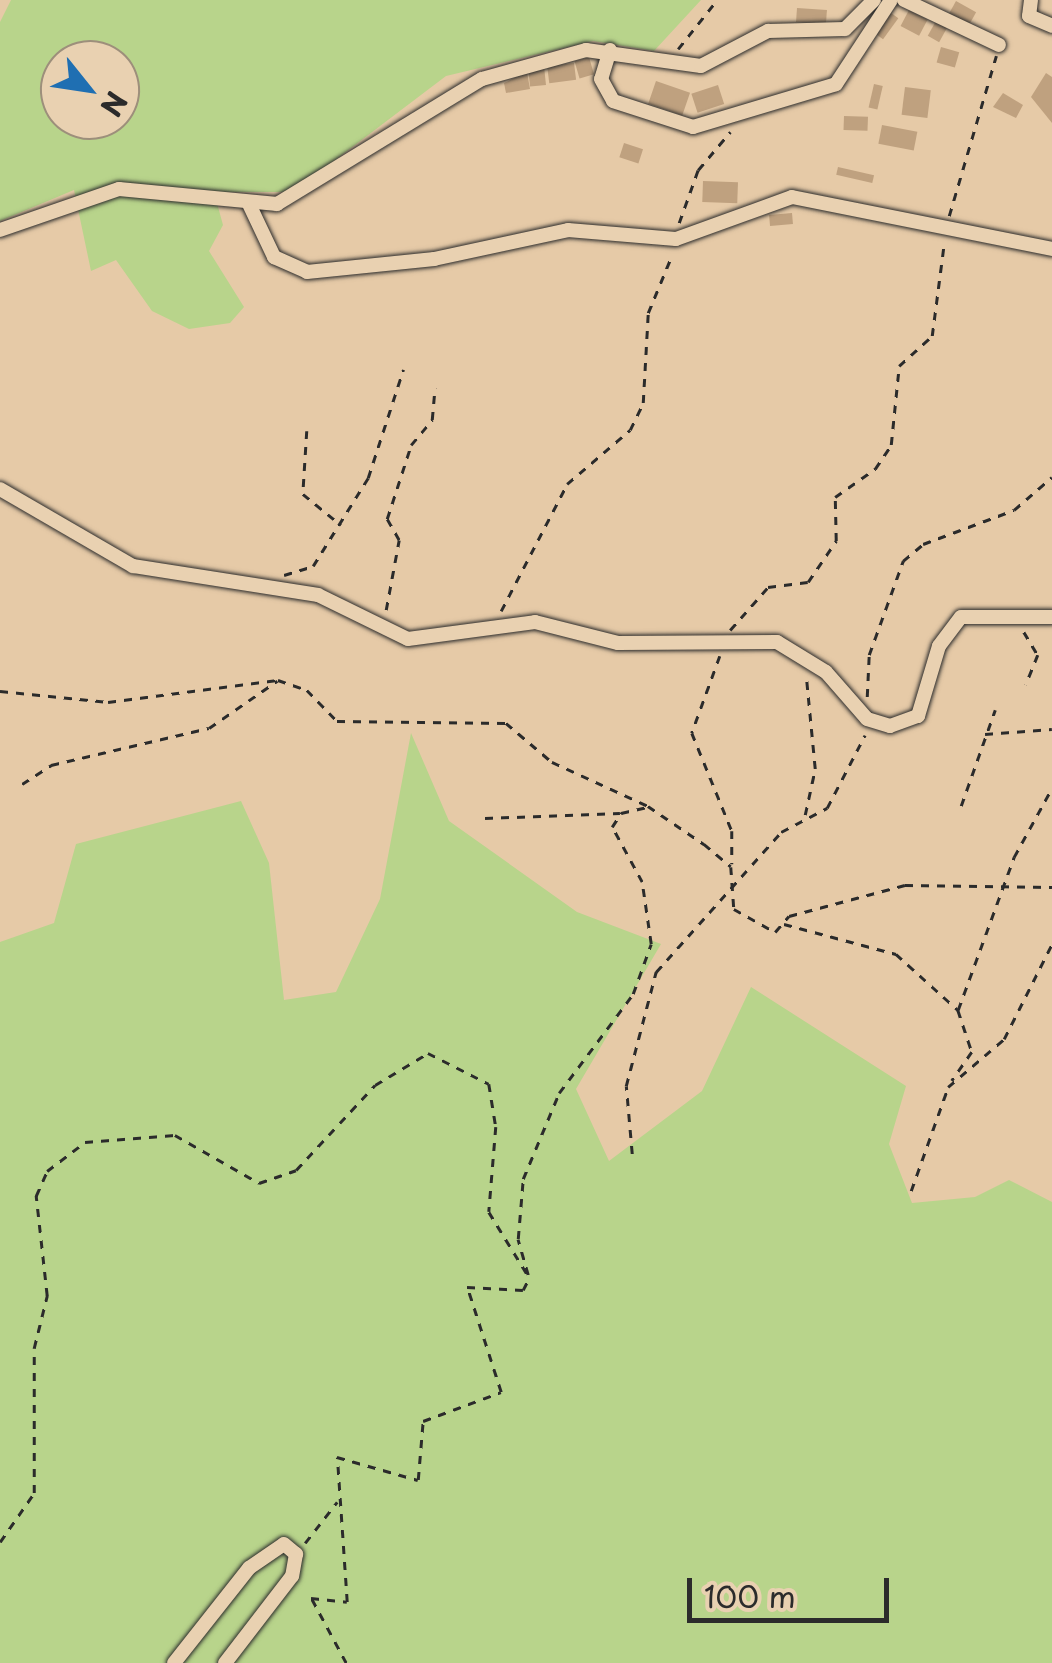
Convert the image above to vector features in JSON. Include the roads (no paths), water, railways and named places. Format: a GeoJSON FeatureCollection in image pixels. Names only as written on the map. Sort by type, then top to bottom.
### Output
{"type":"FeatureCollection","features":[{"type":"Feature","properties":{"kind":"street"},"geometry":{"type":"LineString","coordinates":[[0,230],[119,188],[277,204],[328,181],[482,79],[610,50],[650,63],[701,66],[768,31],[845,29],[874,0]]}},
{"type":"Feature","properties":{"kind":"street"},"geometry":{"type":"LineString","coordinates":[[610,50],[605,90],[634,109],[692,127],[836,84],[891,0]]}},
{"type":"Feature","properties":{"kind":"street"},"geometry":{"type":"LineString","coordinates":[[904,0],[1000,45]]}},
{"type":"Feature","properties":{"kind":"street"},"geometry":{"type":"LineString","coordinates":[[1031,0],[1029,16],[1052,26]]}},
{"type":"Feature","properties":{"kind":"street"},"geometry":{"type":"LineString","coordinates":[[249,204],[274,257],[308,272],[434,260],[568,230],[676,239],[792,197],[1052,248]]}},
{"type":"Feature","properties":{"kind":"street"},"geometry":{"type":"LineString","coordinates":[[0,489],[134,566],[318,594],[382,624],[433,642],[535,622],[618,642],[777,642],[802,654],[867,719],[903,728],[925,701],[948,628],[974,613],[1052,616]]}},
{"type":"Feature","properties":{"kind":"street"},"geometry":{"type":"LineString","coordinates":[[174,1663],[270,1548],[284,1544],[296,1554],[274,1605],[225,1663]]}}]}
